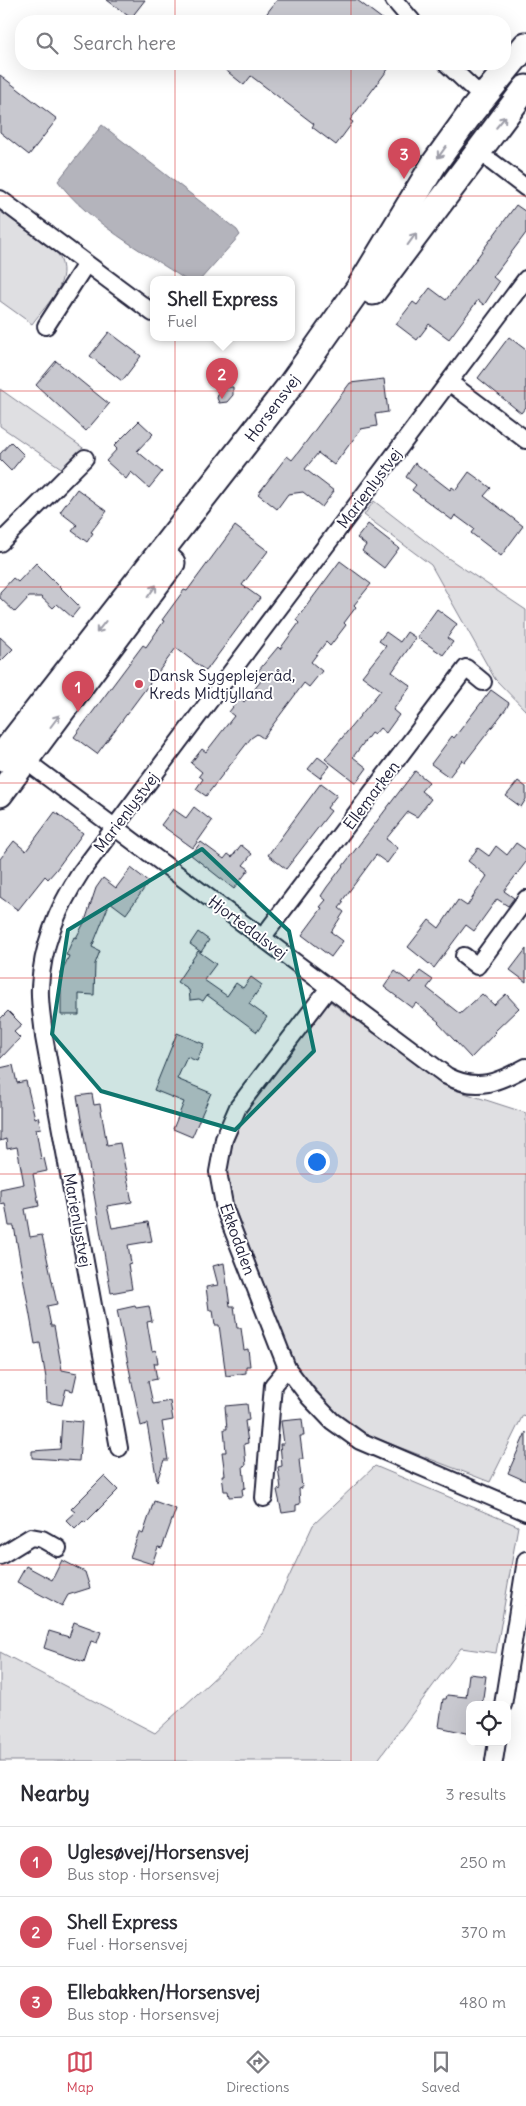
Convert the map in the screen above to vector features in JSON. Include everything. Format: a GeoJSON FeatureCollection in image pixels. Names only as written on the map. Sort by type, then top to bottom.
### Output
{"type":"FeatureCollection","features":[{"type":"Feature","properties":{"kind":"main road","name":"Horsensvej"},"geometry":{"type":"LineString","coordinates":[[511,63],[526,45]]}},
{"type":"Feature","properties":{"kind":"main road"},"geometry":{"type":"LineString","coordinates":[[429,216],[438,194],[471,138],[483,98],[496,96],[526,69]]}},
{"type":"Feature","properties":{"kind":"main road","name":"Horsensvej"},"geometry":{"type":"LineString","coordinates":[[0,794],[10,752],[289,387],[358,288],[434,164],[506,70]]}},
{"type":"Feature","properties":{"kind":"main road","name":"Horsensvej"},"geometry":{"type":"LineString","coordinates":[[10,752],[429,216],[526,88]]}},
{"type":"Feature","properties":{"kind":"main road"},"geometry":{"type":"LineString","coordinates":[[429,216],[453,197],[474,172],[492,162]]}},
{"type":"Feature","properties":{"kind":"street"},"geometry":{"type":"LineString","coordinates":[[394,0],[407,15]]}},
{"type":"Feature","properties":{"kind":"street"},"geometry":{"type":"LineString","coordinates":[[453,70],[483,98]]}},
{"type":"Feature","properties":{"kind":"street"},"geometry":{"type":"LineString","coordinates":[[492,162],[526,188]]}},
{"type":"Feature","properties":{"kind":"street"},"geometry":{"type":"LineString","coordinates":[[0,199],[150,310]]}},
{"type":"Feature","properties":{"kind":"street"},"geometry":{"type":"LineString","coordinates":[[46,326],[86,264]]}},
{"type":"Feature","properties":{"kind":"street","name":"Marienlystvej"},"geometry":{"type":"LineString","coordinates":[[119,1448],[44,1037],[40,988],[49,934],[67,892],[115,826],[526,279]]}},
{"type":"Feature","properties":{"kind":"street"},"geometry":{"type":"LineString","coordinates":[[449,382],[526,440]]}},
{"type":"Feature","properties":{"kind":"street"},"geometry":{"type":"LineString","coordinates":[[0,543],[85,458]]}},
{"type":"Feature","properties":{"kind":"street","name":"Ellemarken"},"geometry":{"type":"LineString","coordinates":[[262,938],[466,668],[483,682]]}},
{"type":"Feature","properties":{"kind":"street","name":"Hjortedalsvej"},"geometry":{"type":"LineString","coordinates":[[10,752],[115,826],[328,989],[447,1076],[469,1084],[486,1084],[526,1067]]}},
{"type":"Feature","properties":{"kind":"street"},"geometry":{"type":"LineString","coordinates":[[464,956],[477,966],[526,899]]}},
{"type":"Feature","properties":{"kind":"street","name":"Ekkodalen"},"geometry":{"type":"LineString","coordinates":[[328,989],[238,1107],[224,1139],[218,1172],[225,1210],[287,1368],[309,1398],[332,1421],[360,1441],[526,1512]]}},
{"type":"Feature","properties":{"kind":"street"},"geometry":{"type":"LineString","coordinates":[[264,1498],[273,1385],[287,1368]]}},
{"type":"Feature","properties":{"kind":"street"},"geometry":{"type":"LineString","coordinates":[[0,1556],[31,1537],[58,1548]]}},
{"type":"Feature","properties":{"kind":"street"},"geometry":{"type":"LineString","coordinates":[[504,1701],[526,1560]]}},
{"type":"Feature","properties":{"kind":"street"},"geometry":{"type":"LineString","coordinates":[[494,1761],[496,1746]]}},
{"type":"Feature","properties":{"kind":"highlighted area"},"geometry":{"type":"Polygon","coordinates":[[[202,849],[289,931],[314,1051],[235,1130],[101,1091],[52,1034],[68,930],[202,849]]]}},
{"type":"Feature","properties":{"kind":"shaded area"},"geometry":{"type":"Polygon","coordinates":[[[102,125],[237,230],[240,235],[204,276],[180,276],[101,223],[85,210],[58,181],[102,125]]]}},
{"type":"Feature","properties":{"kind":"shaded area"},"geometry":{"type":"Polygon","coordinates":[[[0,211],[58,254],[62,264],[63,273],[57,291],[32,324],[0,301],[0,211]]]}},
{"type":"Feature","properties":{"kind":"shaded area"},"geometry":{"type":"Polygon","coordinates":[[[0,389],[86,450],[64,470],[0,426],[0,389]]]}},
{"type":"Feature","properties":{"kind":"shaded area"},"geometry":{"type":"Polygon","coordinates":[[[374,501],[442,554],[526,610],[526,711],[495,679],[431,565],[364,515],[374,501]]]}},
{"type":"Feature","properties":{"kind":"shaded area"},"geometry":{"type":"Polygon","coordinates":[[[329,1001],[452,1089],[526,1113],[526,1416],[523,1415],[490,1482],[365,1434],[334,1412],[294,1362],[233,1204],[226,1167],[234,1140],[246,1112],[329,1001]]]}},
{"type":"Feature","properties":{"kind":"shaded area"},"geometry":{"type":"Polygon","coordinates":[[[375,1466],[518,1526],[496,1653],[461,1648],[377,1761],[0,1761],[0,1652],[155,1733],[263,1633],[313,1525],[375,1466]]]}},
{"type":"Feature","properties":{"kind":"building"},"geometry":{"type":"Polygon","coordinates":[[[107,0],[145,0],[133,15],[127,15],[107,0]]]}},
{"type":"Feature","properties":{"kind":"building"},"geometry":{"type":"Polygon","coordinates":[[[277,0],[357,0],[377,15],[266,15],[277,0]]]}},
{"type":"Feature","properties":{"kind":"building"},"geometry":{"type":"Polygon","coordinates":[[[225,70],[388,70],[350,120],[353,122],[336,145],[312,127],[314,124],[251,76],[244,85],[225,70]]]}},
{"type":"Feature","properties":{"kind":"building"},"geometry":{"type":"Polygon","coordinates":[[[0,75],[57,119],[29,155],[0,132],[0,75]]]}},
{"type":"Feature","properties":{"kind":"building"},"geometry":{"type":"Polygon","coordinates":[[[516,205],[526,212],[526,233],[493,277],[499,282],[484,305],[478,300],[449,339],[429,324],[417,340],[396,324],[413,302],[417,305],[430,288],[446,300],[516,205]]]}},
{"type":"Feature","properties":{"kind":"building"},"geometry":{"type":"Polygon","coordinates":[[[109,332],[141,356],[122,381],[90,356],[109,332]]]}},
{"type":"Feature","properties":{"kind":"building"},"geometry":{"type":"Polygon","coordinates":[[[509,337],[526,350],[526,407],[521,413],[478,378],[509,337]]]}},
{"type":"Feature","properties":{"kind":"building"},"geometry":{"type":"Polygon","coordinates":[[[56,361],[109,404],[86,431],[36,385],[56,361]]]}},
{"type":"Feature","properties":{"kind":"building"},"geometry":{"type":"Polygon","coordinates":[[[384,379],[388,412],[375,414],[377,426],[361,429],[334,465],[318,453],[305,469],[334,491],[322,507],[303,492],[288,494],[277,509],[258,494],[287,456],[292,460],[350,383],[384,379]]]}},
{"type":"Feature","properties":{"kind":"building"},"geometry":{"type":"Polygon","coordinates":[[[226,387],[233,387],[233,395],[227,402],[219,403],[217,398],[219,392],[226,387]]]}},
{"type":"Feature","properties":{"kind":"building"},"geometry":{"type":"Polygon","coordinates":[[[139,421],[153,434],[137,451],[162,472],[149,488],[131,472],[126,479],[106,461],[117,449],[114,446],[139,421]]]}},
{"type":"Feature","properties":{"kind":"building"},"geometry":{"type":"Polygon","coordinates":[[[11,442],[24,455],[11,471],[0,460],[0,454],[11,442]]]}},
{"type":"Feature","properties":{"kind":"building"},"geometry":{"type":"Polygon","coordinates":[[[415,463],[450,490],[452,487],[456,490],[469,472],[491,488],[484,496],[523,526],[501,556],[471,533],[474,529],[455,515],[452,520],[412,490],[416,485],[406,477],[415,463]]]}},
{"type":"Feature","properties":{"kind":"building"},"geometry":{"type":"Polygon","coordinates":[[[77,489],[107,511],[91,532],[93,533],[87,542],[72,531],[77,525],[60,512],[77,489]]]}},
{"type":"Feature","properties":{"kind":"building"},"geometry":{"type":"Polygon","coordinates":[[[368,524],[399,548],[384,568],[362,551],[366,545],[357,538],[368,524]]]}},
{"type":"Feature","properties":{"kind":"building"},"geometry":{"type":"Polygon","coordinates":[[[235,526],[268,551],[242,585],[260,598],[206,671],[176,648],[97,754],[74,737],[143,645],[146,647],[164,621],[162,620],[184,590],[187,591],[235,526]]]}},
{"type":"Feature","properties":{"kind":"building"},"geometry":{"type":"Polygon","coordinates":[[[340,561],[371,584],[354,605],[356,607],[344,623],[346,625],[330,646],[326,642],[311,662],[322,671],[309,687],[304,683],[263,738],[257,734],[251,738],[206,796],[196,789],[203,779],[199,776],[202,772],[191,763],[202,749],[206,752],[234,716],[229,712],[240,698],[244,702],[261,681],[254,676],[278,647],[280,649],[299,623],[296,620],[340,561]]]}},
{"type":"Feature","properties":{"kind":"building"},"geometry":{"type":"Polygon","coordinates":[[[36,563],[80,607],[72,617],[57,604],[53,608],[41,597],[29,597],[15,612],[0,598],[0,592],[13,578],[18,582],[36,563]]]}},
{"type":"Feature","properties":{"kind":"building"},"geometry":{"type":"Polygon","coordinates":[[[437,609],[457,624],[447,638],[453,642],[443,655],[417,637],[437,609]]]}},
{"type":"Feature","properties":{"kind":"building"},"geometry":{"type":"Polygon","coordinates":[[[386,632],[400,642],[407,632],[416,638],[392,672],[411,686],[393,710],[399,715],[386,733],[380,728],[374,735],[371,733],[353,757],[367,768],[356,783],[325,759],[381,690],[362,676],[386,646],[379,641],[386,632]]]}},
{"type":"Feature","properties":{"kind":"building"},"geometry":{"type":"Polygon","coordinates":[[[0,637],[13,649],[0,662],[0,637]]]}},
{"type":"Feature","properties":{"kind":"building"},"geometry":{"type":"Polygon","coordinates":[[[491,690],[509,703],[465,762],[462,760],[449,777],[431,764],[491,690]]]}},
{"type":"Feature","properties":{"kind":"building"},"geometry":{"type":"Polygon","coordinates":[[[318,757],[330,766],[320,778],[308,769],[318,757]]]}},
{"type":"Feature","properties":{"kind":"building"},"geometry":{"type":"Polygon","coordinates":[[[415,771],[429,782],[421,791],[431,799],[417,817],[408,812],[386,839],[398,848],[387,863],[376,855],[342,901],[344,902],[339,908],[344,912],[331,932],[343,941],[331,957],[302,935],[322,908],[320,907],[326,900],[321,896],[327,887],[415,771]]]}},
{"type":"Feature","properties":{"kind":"building"},"geometry":{"type":"Polygon","coordinates":[[[518,781],[526,787],[526,799],[521,807],[506,796],[518,781]]]}},
{"type":"Feature","properties":{"kind":"building"},"geometry":{"type":"Polygon","coordinates":[[[321,783],[337,795],[327,808],[331,811],[286,869],[268,855],[321,783]]]}},
{"type":"Feature","properties":{"kind":"building"},"geometry":{"type":"Polygon","coordinates":[[[194,807],[212,821],[193,848],[161,825],[173,809],[186,818],[194,807]]]}},
{"type":"Feature","properties":{"kind":"building"},"geometry":{"type":"Polygon","coordinates":[[[55,812],[83,833],[56,870],[48,879],[45,876],[18,910],[0,897],[0,859],[14,841],[26,851],[55,812]]]}},
{"type":"Feature","properties":{"kind":"building"},"geometry":{"type":"Polygon","coordinates":[[[201,842],[224,859],[228,854],[232,857],[241,845],[252,854],[243,865],[249,869],[234,889],[191,855],[201,842]]]}},
{"type":"Feature","properties":{"kind":"building"},"geometry":{"type":"Polygon","coordinates":[[[516,843],[526,850],[526,862],[504,891],[514,898],[508,906],[497,899],[474,931],[466,925],[434,968],[408,947],[429,920],[439,928],[458,900],[467,906],[487,876],[468,861],[478,848],[489,856],[496,846],[507,855],[516,843]]]}},
{"type":"Feature","properties":{"kind":"building"},"geometry":{"type":"Polygon","coordinates":[[[131,868],[149,882],[126,914],[110,902],[92,947],[100,951],[95,964],[94,995],[79,994],[79,1015],[61,1015],[61,973],[69,956],[66,955],[74,937],[76,938],[85,921],[96,888],[103,878],[116,888],[131,868]]]}},
{"type":"Feature","properties":{"kind":"building"},"geometry":{"type":"Polygon","coordinates":[[[198,932],[209,940],[201,952],[190,944],[198,932]]]}},
{"type":"Feature","properties":{"kind":"building"},"geometry":{"type":"Polygon","coordinates":[[[526,949],[526,982],[510,970],[526,949]]]}},
{"type":"Feature","properties":{"kind":"building"},"geometry":{"type":"Polygon","coordinates":[[[198,951],[216,964],[204,980],[227,996],[236,983],[243,988],[251,977],[262,985],[249,1004],[267,1017],[257,1032],[207,995],[203,1001],[199,999],[190,1000],[189,990],[177,982],[198,951]]]}},
{"type":"Feature","properties":{"kind":"building"},"geometry":{"type":"Polygon","coordinates":[[[395,971],[411,983],[420,971],[433,980],[427,988],[460,1014],[482,994],[494,1005],[506,994],[519,1008],[471,1058],[439,1022],[416,1003],[412,1008],[384,987],[395,971]]]}},
{"type":"Feature","properties":{"kind":"building"},"geometry":{"type":"Polygon","coordinates":[[[8,1011],[22,1025],[14,1032],[20,1038],[0,1059],[0,1019],[8,1011]]]}},
{"type":"Feature","properties":{"kind":"building"},"geometry":{"type":"Polygon","coordinates":[[[177,1033],[204,1044],[197,1061],[187,1057],[177,1079],[211,1093],[192,1137],[173,1129],[184,1102],[154,1090],[177,1033]]]}},
{"type":"Feature","properties":{"kind":"building"},"geometry":{"type":"Polygon","coordinates":[[[13,1065],[17,1083],[26,1081],[35,1118],[38,1117],[41,1128],[36,1129],[41,1159],[44,1158],[47,1171],[33,1174],[39,1206],[25,1209],[30,1237],[42,1235],[57,1304],[47,1306],[51,1326],[54,1326],[62,1370],[77,1373],[73,1391],[66,1389],[62,1405],[47,1402],[46,1378],[40,1343],[35,1344],[14,1226],[9,1226],[5,1203],[0,1204],[0,1189],[24,1184],[17,1147],[7,1149],[6,1139],[0,1141],[0,1068],[13,1065]]]}},
{"type":"Feature","properties":{"kind":"building"},"geometry":{"type":"Polygon","coordinates":[[[92,1094],[94,1105],[100,1104],[107,1145],[120,1143],[132,1202],[107,1206],[112,1228],[148,1222],[152,1241],[128,1245],[131,1263],[128,1264],[132,1289],[111,1293],[77,1096],[92,1094]]]}},
{"type":"Feature","properties":{"kind":"building"},"geometry":{"type":"Polygon","coordinates":[[[224,1263],[230,1306],[234,1306],[237,1328],[241,1328],[244,1350],[248,1349],[250,1366],[246,1366],[246,1373],[226,1376],[219,1325],[215,1325],[213,1310],[209,1310],[206,1287],[218,1285],[213,1266],[224,1263]]]}},
{"type":"Feature","properties":{"kind":"building"},"geometry":{"type":"Polygon","coordinates":[[[135,1306],[136,1308],[149,1306],[152,1321],[147,1322],[152,1351],[156,1350],[158,1363],[154,1363],[157,1379],[148,1381],[153,1404],[170,1401],[173,1420],[162,1422],[168,1460],[164,1460],[157,1481],[147,1424],[141,1426],[117,1310],[135,1306]]]}},
{"type":"Feature","properties":{"kind":"building"},"geometry":{"type":"Polygon","coordinates":[[[247,1404],[249,1420],[245,1421],[248,1443],[244,1444],[246,1465],[243,1466],[245,1488],[242,1489],[243,1496],[229,1497],[228,1491],[224,1491],[222,1475],[225,1475],[222,1452],[226,1452],[224,1429],[227,1429],[225,1406],[247,1404]]]}},
{"type":"Feature","properties":{"kind":"building"},"geometry":{"type":"Polygon","coordinates":[[[302,1419],[304,1436],[300,1436],[303,1459],[299,1459],[302,1488],[299,1489],[300,1504],[296,1505],[296,1511],[282,1513],[277,1490],[281,1489],[278,1467],[282,1466],[280,1444],[284,1444],[281,1421],[302,1419]]]}},
{"type":"Feature","properties":{"kind":"building"},"geometry":{"type":"Polygon","coordinates":[[[62,1420],[82,1422],[79,1461],[32,1458],[32,1451],[60,1449],[62,1420]]]}},
{"type":"Feature","properties":{"kind":"building"},"geometry":{"type":"Polygon","coordinates":[[[526,1432],[526,1481],[508,1473],[526,1432]]]}},
{"type":"Feature","properties":{"kind":"building"},"geometry":{"type":"Polygon","coordinates":[[[104,1476],[118,1490],[85,1523],[83,1521],[75,1529],[66,1520],[75,1512],[71,1509],[104,1476]]]}},
{"type":"Feature","properties":{"kind":"building"},"geometry":{"type":"Polygon","coordinates":[[[154,1501],[176,1509],[162,1548],[158,1547],[152,1564],[130,1557],[139,1532],[143,1534],[154,1501]]]}},
{"type":"Feature","properties":{"kind":"building"},"geometry":{"type":"Polygon","coordinates":[[[62,1560],[85,1572],[90,1588],[68,1595],[62,1606],[17,1582],[26,1566],[52,1580],[62,1560]]]}},
{"type":"Feature","properties":{"kind":"building"},"geometry":{"type":"Polygon","coordinates":[[[74,1622],[101,1632],[97,1643],[91,1641],[84,1662],[44,1648],[49,1631],[69,1637],[74,1622]]]}},
{"type":"Feature","properties":{"kind":"building"},"geometry":{"type":"Polygon","coordinates":[[[469,1674],[486,1676],[483,1701],[466,1701],[466,1733],[439,1727],[443,1699],[446,1699],[447,1695],[466,1697],[469,1674]]]}},
{"type":"Feature","properties":{"kind":"place","name":"Ellebakken/Horsensvej"},"geometry":{"type":"Point","coordinates":[404,179]}},
{"type":"Feature","properties":{"kind":"place","name":"Shell Express"},"geometry":{"type":"Point","coordinates":[222,399]}},
{"type":"Feature","properties":{"kind":"place","name":"Dansk Sygeplejeråd, Kreds Midtjylland"},"geometry":{"type":"Point","coordinates":[139,684]}},
{"type":"Feature","properties":{"kind":"place","name":"Uglesøvej/Horsensvej"},"geometry":{"type":"Point","coordinates":[78,712]}}]}
